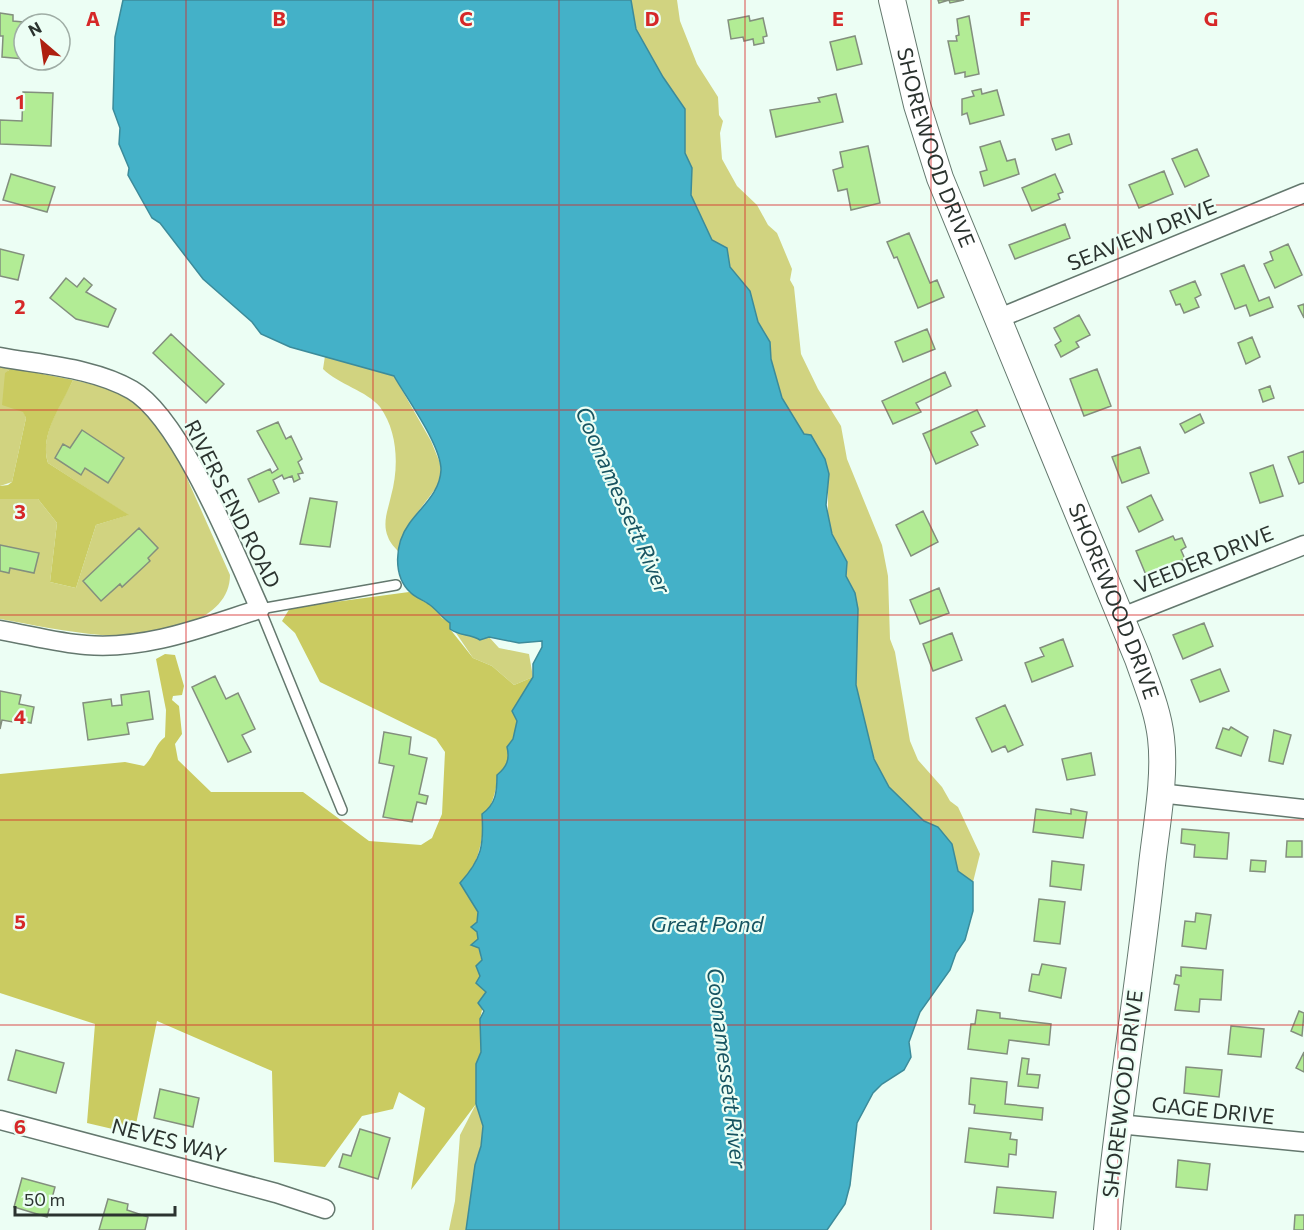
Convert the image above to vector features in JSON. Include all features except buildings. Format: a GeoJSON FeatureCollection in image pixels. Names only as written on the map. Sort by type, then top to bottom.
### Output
{"type":"FeatureCollection","features":[{"type":"Feature","properties":{"kind":"street","name":"SHOREWOOD DRIVE"},"geometry":{"type":"LineString","coordinates":[[892,0],[917,105],[940,178],[1122,617],[1156,716],[1161,738],[1159,793],[1145,927],[1118,1124],[1107,1230]]}},
{"type":"Feature","properties":{"kind":"street","name":"SEAVIEW DRIVE"},"geometry":{"type":"LineString","coordinates":[[997,319],[1304,193]]}},
{"type":"Feature","properties":{"kind":"street","name":"RIVERS END ROAD"},"geometry":{"type":"LineString","coordinates":[[0,357],[98,376],[133,390],[152,406],[175,436],[229,540],[260,609]]}},
{"type":"Feature","properties":{"kind":"street","name":"VEEDER DRIVE"},"geometry":{"type":"LineString","coordinates":[[1122,617],[1304,544]]}},
{"type":"Feature","properties":{"kind":"street"},"geometry":{"type":"LineString","coordinates":[[0,630],[64,643],[120,646],[161,640],[260,609]]}},
{"type":"Feature","properties":{"kind":"street"},"geometry":{"type":"LineString","coordinates":[[1159,793],[1304,809]]}},
{"type":"Feature","properties":{"kind":"street","name":"NEVES WAY"},"geometry":{"type":"LineString","coordinates":[[0,1120],[276,1192],[325,1209]]}},
{"type":"Feature","properties":{"kind":"street","name":"GAGE DRIVE"},"geometry":{"type":"LineString","coordinates":[[1118,1124],[1304,1142]]}},
{"type":"Feature","properties":{"kind":"lane"},"geometry":{"type":"LineString","coordinates":[[342,810],[260,609],[396,585]]}},
{"type":"Feature","properties":{"kind":"green space"},"geometry":{"type":"Polygon","coordinates":[[[631,0],[677,0],[680,21],[697,64],[718,97],[719,115],[723,121],[720,133],[722,159],[737,186],[757,205],[768,225],[777,233],[792,269],[790,280],[794,287],[801,354],[818,389],[841,426],[847,459],[882,545],[888,576],[890,639],[895,652],[910,741],[918,760],[942,787],[950,801],[958,807],[980,854],[973,882],[958,871],[952,844],[938,827],[924,821],[889,787],[874,759],[856,685],[858,609],[855,593],[846,576],[847,562],[832,534],[828,519],[828,481],[782,398],[771,359],[770,342],[758,322],[750,291],[729,267],[727,248],[712,241],[691,195],[692,168],[685,153],[685,109],[663,77],[636,29],[631,0]]]}},
{"type":"Feature","properties":{"kind":"green space"},"geometry":{"type":"Polygon","coordinates":[[[325,356],[394,376],[431,441],[440,463],[439,484],[408,525],[399,552],[386,532],[386,516],[394,485],[396,462],[394,438],[390,427],[380,407],[374,401],[323,369],[325,356]]]}},
{"type":"Feature","properties":{"kind":"green space"},"geometry":{"type":"Polygon","coordinates":[[[0,366],[12,368],[8,371],[26,418],[12,482],[0,486],[0,366]]]}},
{"type":"Feature","properties":{"kind":"green space"},"geometry":{"type":"Polygon","coordinates":[[[73,380],[113,389],[136,402],[161,429],[182,467],[230,575],[226,593],[215,607],[200,618],[159,632],[118,636],[76,632],[0,619],[0,499],[38,499],[57,523],[50,582],[76,588],[96,525],[128,515],[48,463],[46,442],[49,431],[73,380]]]}},
{"type":"Feature","properties":{"kind":"green space"},"geometry":{"type":"Polygon","coordinates":[[[456,633],[473,635],[480,640],[489,637],[499,648],[529,654],[533,677],[514,685],[492,666],[473,658],[456,633]]]}},
{"type":"Feature","properties":{"kind":"green space"},"geometry":{"type":"Polygon","coordinates":[[[476,1104],[483,1126],[466,1230],[449,1230],[455,1201],[460,1135],[476,1104]]]}},
{"type":"Feature","properties":{"kind":"shaded area"},"geometry":{"type":"Polygon","coordinates":[[[12,368],[73,380],[49,431],[46,452],[48,463],[129,515],[96,525],[76,588],[50,582],[57,523],[38,499],[0,499],[0,486],[12,482],[26,418],[23,412],[2,405],[5,373],[12,368]]]}},
{"type":"Feature","properties":{"kind":"shaded area"},"geometry":{"type":"Polygon","coordinates":[[[409,592],[433,607],[442,618],[450,623],[450,629],[473,658],[492,666],[514,685],[533,677],[512,711],[517,721],[513,739],[507,747],[507,763],[497,776],[476,859],[460,883],[478,912],[477,932],[486,992],[480,1019],[481,1052],[476,1064],[476,1104],[411,1190],[425,1108],[399,1092],[393,1109],[362,1116],[325,1167],[274,1162],[272,1071],[157,1021],[134,1134],[87,1123],[95,1024],[0,993],[0,774],[125,762],[144,766],[165,737],[166,710],[156,659],[165,654],[175,655],[184,686],[182,695],[173,696],[172,700],[179,706],[182,734],[175,744],[178,760],[211,792],[303,792],[369,841],[421,845],[432,838],[442,814],[445,752],[436,739],[320,682],[295,633],[282,621],[290,608],[409,592]]]}},
{"type":"Feature","properties":{"kind":"water","name":"Great Pond"},"geometry":{"type":"Polygon","coordinates":[[[123,0],[631,0],[636,29],[663,77],[685,109],[685,153],[692,168],[691,195],[712,240],[727,248],[730,267],[750,291],[758,322],[770,342],[771,359],[782,398],[804,434],[811,435],[825,459],[829,474],[826,505],[832,534],[847,562],[846,576],[855,593],[858,609],[856,685],[874,759],[889,787],[924,821],[938,827],[952,844],[958,871],[973,882],[973,911],[965,940],[956,953],[950,970],[920,1012],[909,1042],[911,1057],[904,1070],[882,1084],[873,1093],[857,1123],[850,1185],[845,1204],[827,1230],[466,1230],[483,1126],[476,1104],[476,1064],[481,1052],[480,1019],[484,1011],[478,1003],[486,992],[476,983],[480,976],[476,966],[482,960],[479,948],[471,945],[478,939],[477,932],[471,927],[477,922],[478,912],[460,883],[473,866],[480,851],[482,814],[493,802],[497,775],[507,762],[507,747],[513,739],[517,721],[512,711],[533,677],[533,664],[542,647],[542,641],[519,643],[489,637],[480,640],[457,633],[450,629],[450,623],[433,607],[413,595],[405,586],[398,569],[398,550],[401,540],[409,524],[434,493],[441,470],[440,460],[430,435],[394,376],[290,347],[261,334],[252,322],[203,279],[160,223],[152,218],[128,175],[129,168],[119,144],[120,128],[113,109],[115,37],[123,0]]]}},
{"type":"Feature","properties":{"kind":"water label","name":"Coonamessett River"},"geometry":{"type":"Point","coordinates":[623,500]}},
{"type":"Feature","properties":{"kind":"water label","name":"Coonamessett River"},"geometry":{"type":"Point","coordinates":[727,1068]}}]}
